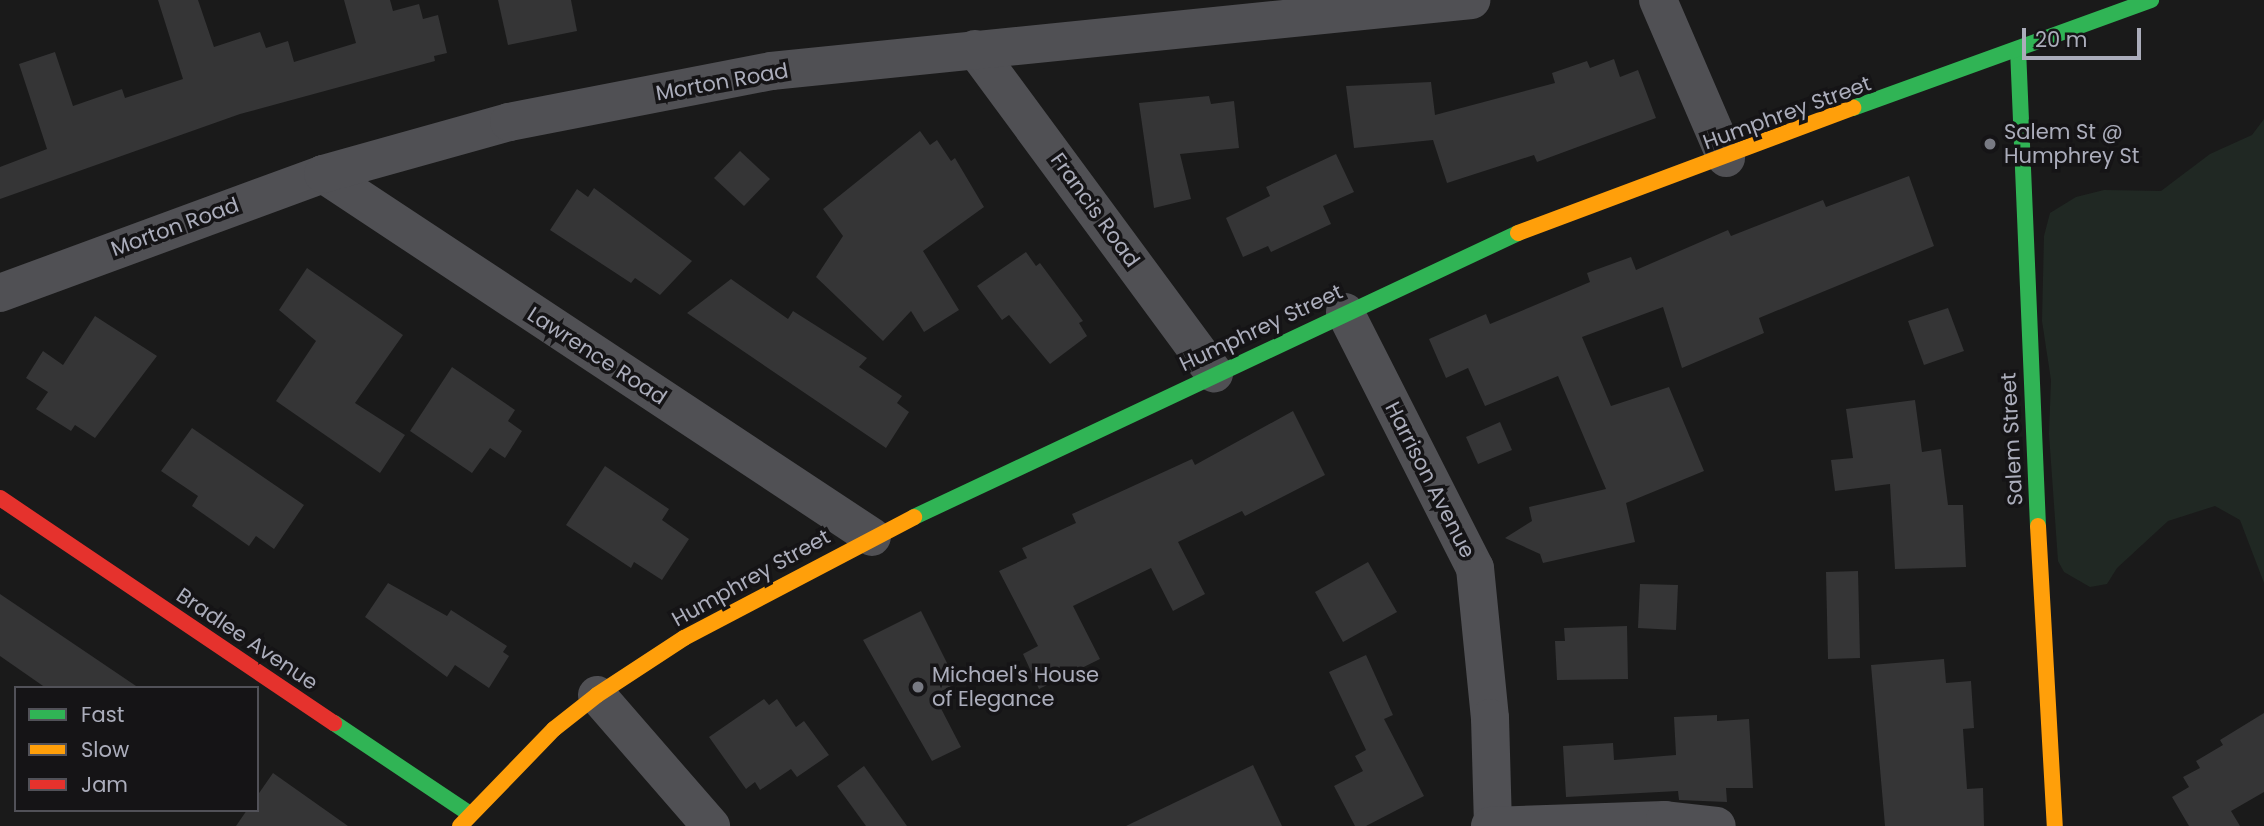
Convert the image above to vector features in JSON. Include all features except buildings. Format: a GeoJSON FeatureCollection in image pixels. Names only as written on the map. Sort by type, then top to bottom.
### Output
{"type":"FeatureCollection","features":[{"type":"Feature","properties":{"kind":"main road","name":"Humphrey Street"},"geometry":{"type":"LineString","coordinates":[[465,820],[554,729],[597,695],[684,638],[872,537],[1214,373],[1550,218],[1726,158],[2151,0]]}},
{"type":"Feature","properties":{"kind":"main road","name":"Salem Street"},"geometry":{"type":"LineString","coordinates":[[2018,49],[2022,226],[2055,826]]}},
{"type":"Feature","properties":{"kind":"main road","name":"Bradlee Avenue"},"geometry":{"type":"LineString","coordinates":[[0,498],[465,820]]}},
{"type":"Feature","properties":{"kind":"street","name":"Morton Road"},"geometry":{"type":"LineString","coordinates":[[0,293],[323,174],[509,122],[771,71],[1471,0]]}},
{"type":"Feature","properties":{"kind":"street"},"geometry":{"type":"LineString","coordinates":[[1658,0],[1726,158]]}},
{"type":"Feature","properties":{"kind":"street","name":"Francis Road"},"geometry":{"type":"LineString","coordinates":[[975,49],[1214,373]]}},
{"type":"Feature","properties":{"kind":"street","name":"Lawrence Road"},"geometry":{"type":"LineString","coordinates":[[323,174],[872,537]]}},
{"type":"Feature","properties":{"kind":"street","name":"Harrison Avenue"},"geometry":{"type":"LineString","coordinates":[[1346,312],[1475,568],[1490,718],[1492,825]]}},
{"type":"Feature","properties":{"kind":"street"},"geometry":{"type":"LineString","coordinates":[[597,695],[711,826]]}},
{"type":"Feature","properties":{"kind":"street"},"geometry":{"type":"LineString","coordinates":[[1492,825],[1665,820],[1717,826]]}},
{"type":"Feature","properties":{"kind":"shaded area"},"geometry":{"type":"Polygon","coordinates":[[[2264,119],[2264,583],[2240,520],[2215,506],[2168,521],[2117,568],[2107,584],[2090,587],[2064,572],[2058,561],[2049,434],[2051,380],[2042,321],[2044,236],[2050,213],[2076,197],[2104,190],[2161,191],[2210,154],[2252,135],[2264,119]]]}},
{"type":"Feature","properties":{"kind":"traffic: fast"},"geometry":{"type":"LineString","coordinates":[[1853,108],[2151,0]]}},
{"type":"Feature","properties":{"kind":"traffic: fast"},"geometry":{"type":"LineString","coordinates":[[2018,49],[2038,526]]}},
{"type":"Feature","properties":{"kind":"traffic: fast"},"geometry":{"type":"LineString","coordinates":[[914,517],[1518,233]]}},
{"type":"Feature","properties":{"kind":"traffic: fast"},"geometry":{"type":"LineString","coordinates":[[334,723],[470,814]]}},
{"type":"Feature","properties":{"kind":"traffic: slow"},"geometry":{"type":"LineString","coordinates":[[1518,233],[1853,108]]}},
{"type":"Feature","properties":{"kind":"traffic: slow"},"geometry":{"type":"LineString","coordinates":[[460,826],[554,729],[597,695],[684,638],[914,517]]}},
{"type":"Feature","properties":{"kind":"traffic: slow"},"geometry":{"type":"LineString","coordinates":[[2038,526],[2055,826]]}},
{"type":"Feature","properties":{"kind":"traffic: jam"},"geometry":{"type":"LineString","coordinates":[[0,498],[334,723]]}},
{"type":"Feature","properties":{"kind":"place","name":"Salem St @ Humphrey St"},"geometry":{"type":"Point","coordinates":[1990,144]}},
{"type":"Feature","properties":{"kind":"place","name":"Michael's House of Elegance"},"geometry":{"type":"Point","coordinates":[918,687]}}]}
